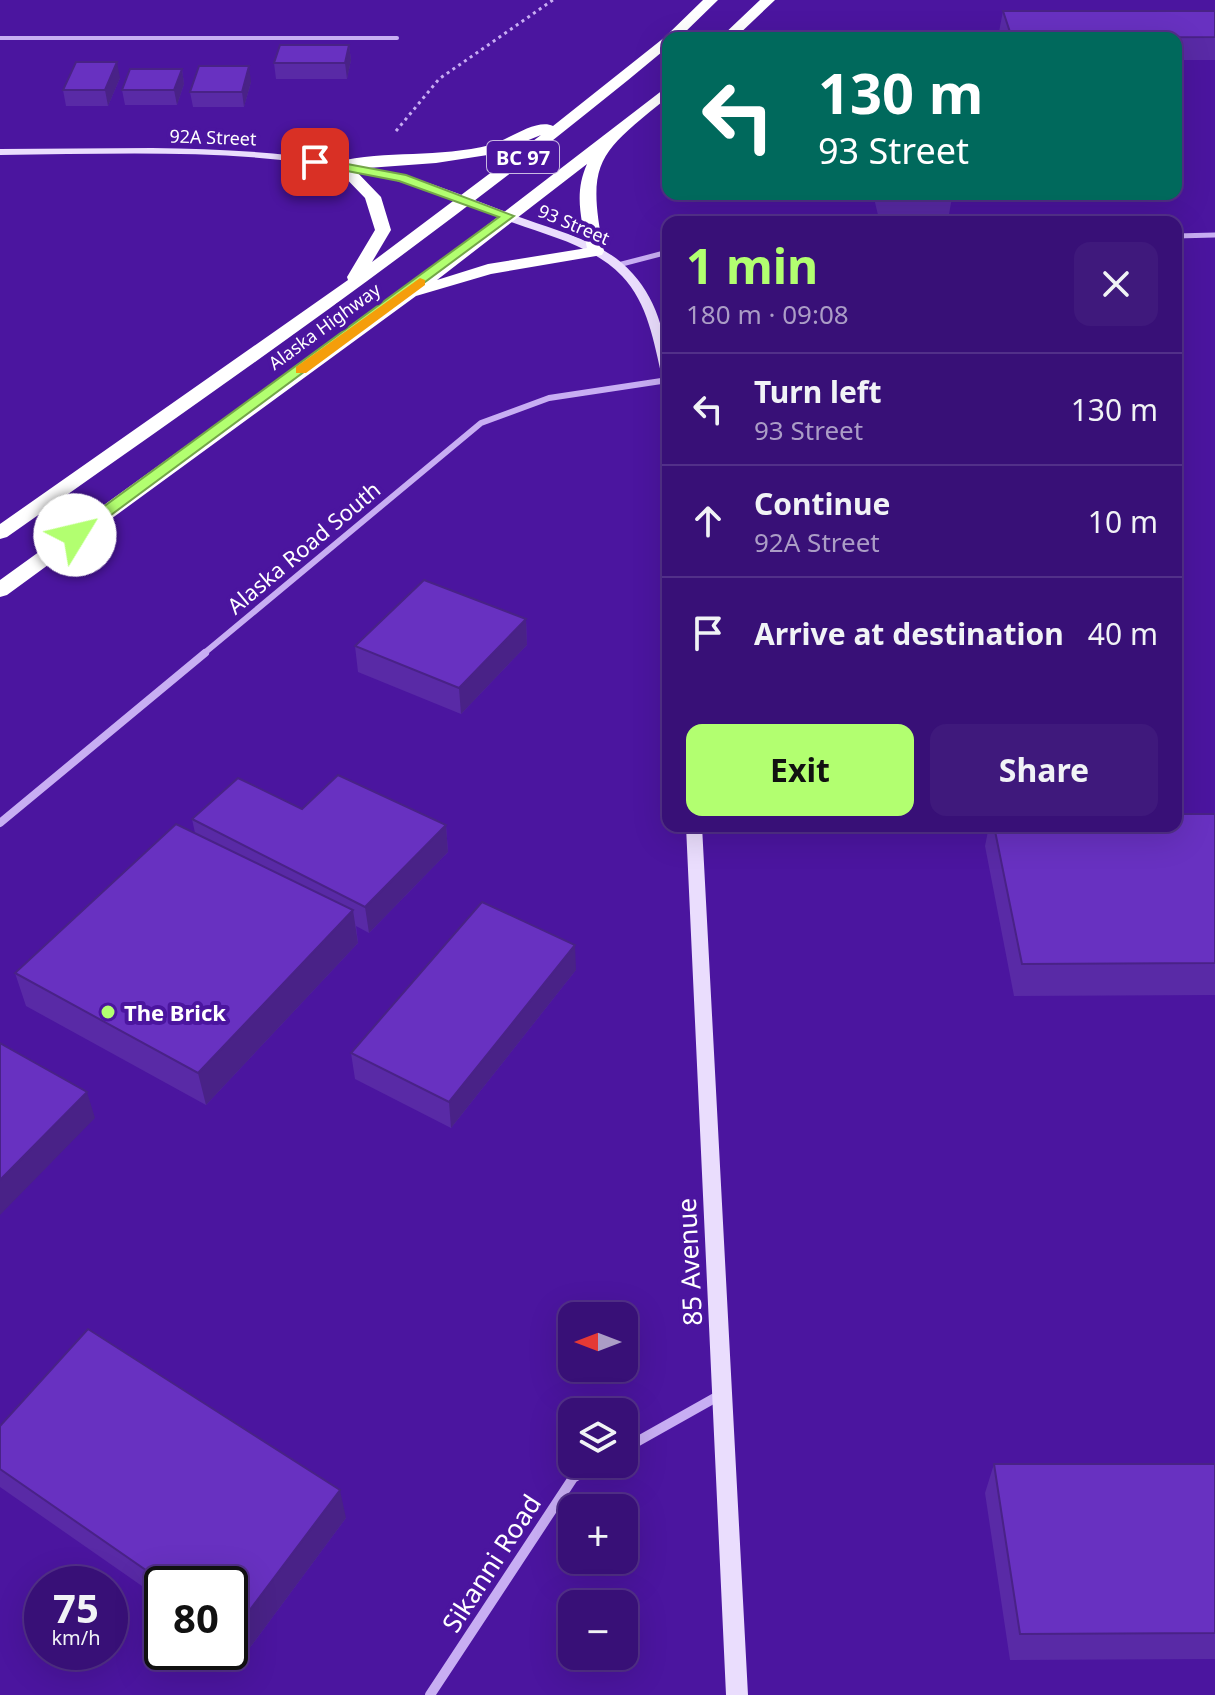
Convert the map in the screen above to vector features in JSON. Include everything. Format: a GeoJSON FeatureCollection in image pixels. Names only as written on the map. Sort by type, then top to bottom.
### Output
{"type":"FeatureCollection","features":[{"type":"Feature","properties":{"kind":"highway","name":"Alaska Highway"},"geometry":{"type":"LineString","coordinates":[[677,32],[711,0]]}},
{"type":"Feature","properties":{"kind":"highway"},"geometry":{"type":"LineString","coordinates":[[733,32],[768,0]]}},
{"type":"Feature","properties":{"kind":"highway","name":"Alaska Highway"},"geometry":{"type":"LineString","coordinates":[[0,533],[349,287],[578,116],[662,45]]}},
{"type":"Feature","properties":{"kind":"highway","name":"Alaska Highway"},"geometry":{"type":"LineString","coordinates":[[0,590],[508,216],[604,144],[662,95]]}},
{"type":"Feature","properties":{"kind":"highway"},"geometry":{"type":"LineString","coordinates":[[342,165],[436,158],[494,149],[578,116]]}},
{"type":"Feature","properties":{"kind":"highway"},"geometry":{"type":"LineString","coordinates":[[398,298],[488,269],[596,251],[588,212],[587,182],[604,144]]}},
{"type":"Feature","properties":{"kind":"highway"},"geometry":{"type":"LineString","coordinates":[[342,165],[373,197],[383,230],[349,287]]}},
{"type":"Feature","properties":{"kind":"street","name":"92A Street"},"geometry":{"type":"LineString","coordinates":[[0,152],[261,155],[342,165],[401,178],[467,199]]}},
{"type":"Feature","properties":{"kind":"street","name":"93 Street"},"geometry":{"type":"LineString","coordinates":[[467,199],[596,251],[618,265],[662,254]]}},
{"type":"Feature","properties":{"kind":"street"},"geometry":{"type":"LineString","coordinates":[[1182,236],[1215,235]]}},
{"type":"Feature","properties":{"kind":"street"},"geometry":{"type":"LineString","coordinates":[[618,265],[649,305],[662,355]]}},
{"type":"Feature","properties":{"kind":"street","name":"Alaska Road South"},"geometry":{"type":"LineString","coordinates":[[0,823],[481,423],[509,409],[538,400],[591,388],[662,379]]}},
{"type":"Feature","properties":{"kind":"street","name":"85 Avenue"},"geometry":{"type":"LineString","coordinates":[[694,832],[737,1695]]}},
{"type":"Feature","properties":{"kind":"street"},"geometry":{"type":"LineString","coordinates":[[638,1441],[724,1392]]}},
{"type":"Feature","properties":{"kind":"street","name":"Sikanni Road"},"geometry":{"type":"LineString","coordinates":[[430,1695],[573,1478]]}},
{"type":"Feature","properties":{"kind":"lane"},"geometry":{"type":"LineString","coordinates":[[0,38],[397,38]]}},
{"type":"Feature","properties":{"kind":"path"},"geometry":{"type":"LineString","coordinates":[[389,142],[439,79],[553,0]]}},
{"type":"Feature","properties":{"kind":"building"},"geometry":{"type":"Polygon","coordinates":[[[1003,11],[1215,11],[1215,37],[1182,37],[1182,32],[1010,32],[1003,11]]]}},
{"type":"Feature","properties":{"kind":"building"},"geometry":{"type":"Polygon","coordinates":[[[280,45],[349,45],[345,63],[274,63],[280,45]]]}},
{"type":"Feature","properties":{"kind":"building"},"geometry":{"type":"Polygon","coordinates":[[[76,62],[117,62],[105,90],[63,90],[76,62]]]}},
{"type":"Feature","properties":{"kind":"building"},"geometry":{"type":"Polygon","coordinates":[[[199,66],[249,66],[242,92],[190,92],[199,66]]]}},
{"type":"Feature","properties":{"kind":"building"},"geometry":{"type":"Polygon","coordinates":[[[130,69],[182,69],[174,90],[122,90],[130,69]]]}},
{"type":"Feature","properties":{"kind":"building"},"geometry":{"type":"Polygon","coordinates":[[[424,580],[526,619],[459,688],[355,646],[424,580]]]}},
{"type":"Feature","properties":{"kind":"building"},"geometry":{"type":"Polygon","coordinates":[[[338,775],[446,825],[365,907],[192,819],[238,778],[302,809],[338,775]]]}},
{"type":"Feature","properties":{"kind":"building"},"geometry":{"type":"Polygon","coordinates":[[[1182,814],[1215,814],[1215,963],[1022,964],[995,832],[1182,832],[1182,814]]]}},
{"type":"Feature","properties":{"kind":"building"},"geometry":{"type":"Polygon","coordinates":[[[176,824],[353,910],[198,1073],[15,973],[176,824]]]}},
{"type":"Feature","properties":{"kind":"building"},"geometry":{"type":"Polygon","coordinates":[[[482,902],[575,945],[449,1102],[351,1053],[482,902]]]}},
{"type":"Feature","properties":{"kind":"building"},"geometry":{"type":"Polygon","coordinates":[[[0,1043],[87,1092],[0,1180],[0,1043]]]}},
{"type":"Feature","properties":{"kind":"building"},"geometry":{"type":"Polygon","coordinates":[[[88,1329],[340,1490],[248,1612],[248,1566],[144,1566],[144,1569],[0,1469],[0,1426],[88,1329]]]}},
{"type":"Feature","properties":{"kind":"building"},"geometry":{"type":"Polygon","coordinates":[[[994,1464],[1215,1464],[1215,1633],[1020,1634],[994,1464]]]}},
{"type":"Feature","properties":{"kind":"slow traffic"},"geometry":{"type":"LineString","coordinates":[[301,370],[420,282]]}},
{"type":"Feature","properties":{"kind":"place","name":"The Brick"},"geometry":{"type":"Point","coordinates":[108,1012]}},
{"type":"Feature","properties":{"kind":"route"},"geometry":{"type":"LineString","coordinates":[[75,535],[508,216],[401,178],[315,162]]}}]}
